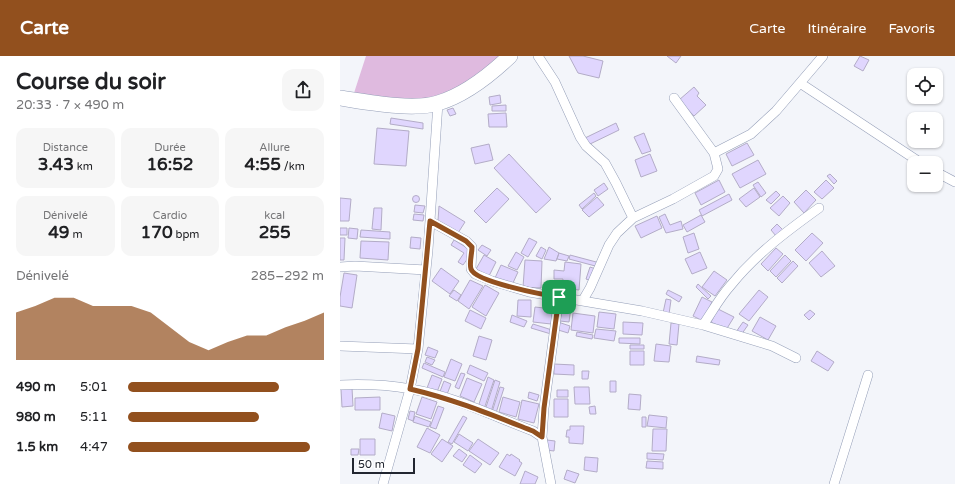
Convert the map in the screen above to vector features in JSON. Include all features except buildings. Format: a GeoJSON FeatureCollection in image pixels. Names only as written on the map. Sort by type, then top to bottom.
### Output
{"type":"FeatureCollection","features":[{"type":"Feature","properties":{"kind":"main road"},"geometry":{"type":"LineString","coordinates":[[340,98],[407,106],[438,103],[457,95],[477,83],[510,56]]}},
{"type":"Feature","properties":{"kind":"street"},"geometry":{"type":"LineString","coordinates":[[538,56],[555,82],[580,137],[586,146],[605,163],[632,218]]}},
{"type":"Feature","properties":{"kind":"street"},"geometry":{"type":"LineString","coordinates":[[714,154],[752,134],[776,111],[823,56]]}},
{"type":"Feature","properties":{"kind":"street"},"geometry":{"type":"LineString","coordinates":[[800,84],[910,156]]}},
{"type":"Feature","properties":{"kind":"street"},"geometry":{"type":"LineString","coordinates":[[583,300],[609,245],[617,233],[632,218],[673,199],[714,176],[718,169],[714,154],[674,98]]}},
{"type":"Feature","properties":{"kind":"street"},"geometry":{"type":"LineString","coordinates":[[383,484],[410,389],[418,349],[430,221],[438,103]]}},
{"type":"Feature","properties":{"kind":"street"},"geometry":{"type":"LineString","coordinates":[[943,176],[955,182]]}},
{"type":"Feature","properties":{"kind":"street"},"geometry":{"type":"LineString","coordinates":[[702,325],[730,285],[764,249],[786,231],[819,208]]}},
{"type":"Feature","properties":{"kind":"street"},"geometry":{"type":"LineString","coordinates":[[430,221],[466,241],[472,247],[471,269],[475,274],[492,281],[529,292],[642,311],[702,325],[772,346],[796,358]]}},
{"type":"Feature","properties":{"kind":"street"},"geometry":{"type":"LineString","coordinates":[[340,267],[355,266],[426,270]]}},
{"type":"Feature","properties":{"kind":"street"},"geometry":{"type":"LineString","coordinates":[[551,484],[542,437],[544,408],[559,297]]}},
{"type":"Feature","properties":{"kind":"street"},"geometry":{"type":"LineString","coordinates":[[340,346],[418,349]]}},
{"type":"Feature","properties":{"kind":"street"},"geometry":{"type":"LineString","coordinates":[[834,484],[868,375]]}},
{"type":"Feature","properties":{"kind":"street"},"geometry":{"type":"LineString","coordinates":[[340,385],[364,384],[410,389],[434,394],[533,431],[542,437]]}},
{"type":"Feature","properties":{"kind":"shaded area"},"geometry":{"type":"Polygon","coordinates":[[[366,56],[501,56],[471,80],[446,94],[428,99],[407,99],[354,93],[366,56]]]}},
{"type":"Feature","properties":{"kind":"route"},"geometry":{"type":"LineString","coordinates":[[430,221],[466,241],[472,247],[471,269],[475,274],[492,281],[529,292],[559,297],[544,408],[542,437],[533,431],[468,406],[434,394],[410,389],[418,349],[430,221]]}}]}
